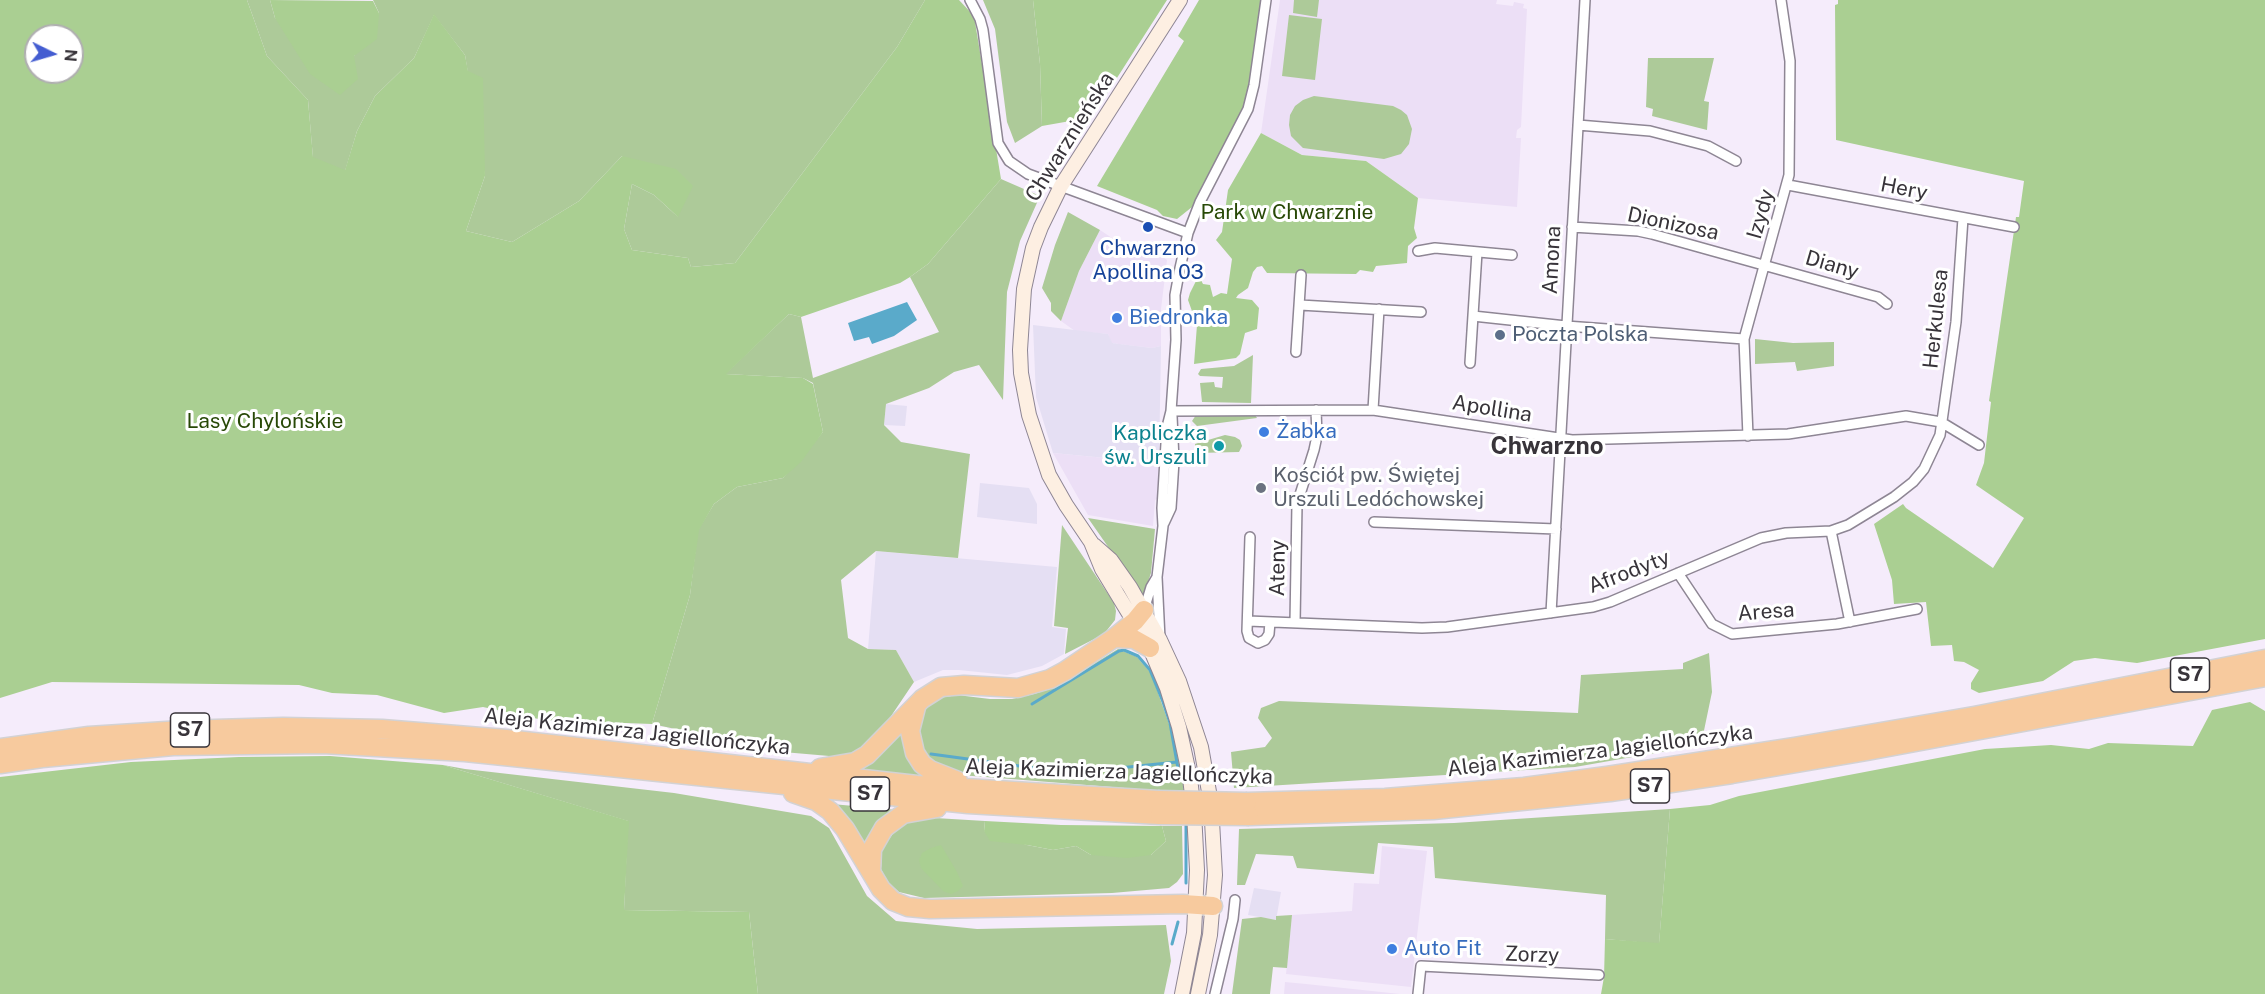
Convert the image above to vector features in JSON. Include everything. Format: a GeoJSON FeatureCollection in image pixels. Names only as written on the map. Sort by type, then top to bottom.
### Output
{"type":"FeatureCollection","features":[{"type":"Feature","properties":{"kind":"highway"},"geometry":{"type":"LineString","coordinates":[[791,771],[855,762],[878,746],[929,693],[941,687],[964,685],[1006,688],[1034,685],[1065,672],[1114,638],[1139,616]]}},
{"type":"Feature","properties":{"kind":"highway"},"geometry":{"type":"LineString","coordinates":[[1114,638],[1134,639],[1155,644]]}},
{"type":"Feature","properties":{"kind":"highway","name":"Aleja Kazimierza Jagiellończyka"},"geometry":{"type":"LineString","coordinates":[[2118,696],[2265,659]]}},
{"type":"Feature","properties":{"kind":"highway","name":"Aleja Kazimierza Jagiellończyka"},"geometry":{"type":"LineString","coordinates":[[0,748],[89,736],[182,730],[283,727],[371,729],[506,739],[791,771],[1090,813],[1159,808],[1433,810],[1610,792],[1796,763],[2042,710],[2118,696],[2265,676]]}},
{"type":"Feature","properties":{"kind":"highway"},"geometry":{"type":"LineString","coordinates":[[916,707],[910,731],[915,753],[922,764],[973,797]]}},
{"type":"Feature","properties":{"kind":"highway","name":"Aleja Kazimierza Jagiellończyka"},"geometry":{"type":"LineString","coordinates":[[0,764],[173,746],[323,744],[465,752],[772,784],[973,797]]}},
{"type":"Feature","properties":{"kind":"highway"},"geometry":{"type":"LineString","coordinates":[[772,784],[816,801],[830,811],[845,829],[881,890],[900,904],[916,908],[1204,905]]}},
{"type":"Feature","properties":{"kind":"highway"},"geometry":{"type":"LineString","coordinates":[[871,872],[872,849],[884,828],[892,820],[914,811],[973,797]]}},
{"type":"Feature","properties":{"kind":"street"},"geometry":{"type":"LineString","coordinates":[[970,0],[978,13],[983,30],[998,143],[1009,161],[1019,169],[1061,186],[1188,233]]}},
{"type":"Feature","properties":{"kind":"street","name":"Chwarznieńska"},"geometry":{"type":"LineString","coordinates":[[1180,0],[1061,186],[1041,227],[1027,271],[1021,327],[1021,373],[1029,415],[1056,489],[1090,542],[1111,560],[1130,586],[1139,616],[1188,704],[1206,772],[1214,839],[1204,905],[1194,933],[1182,994]]}},
{"type":"Feature","properties":{"kind":"street","name":"Chwarznieńska"},"geometry":{"type":"LineString","coordinates":[[1155,644],[1161,621],[1157,577],[1167,427],[1171,411],[1176,340],[1175,295],[1188,233],[1200,202],[1248,109],[1266,0]]}},
{"type":"Feature","properties":{"kind":"street","name":"Amona"},"geometry":{"type":"LineString","coordinates":[[1551,613],[1585,0]]}},
{"type":"Feature","properties":{"kind":"street","name":"Izydy"},"geometry":{"type":"LineString","coordinates":[[1748,436],[1744,339],[1788,185],[1790,164],[1791,76],[1781,0]]}},
{"type":"Feature","properties":{"kind":"street"},"geometry":{"type":"LineString","coordinates":[[1578,125],[1650,131],[1708,146],[1736,161]]}},
{"type":"Feature","properties":{"kind":"street","name":"Hery"},"geometry":{"type":"LineString","coordinates":[[1788,185],[2014,227]]}},
{"type":"Feature","properties":{"kind":"street","name":"Herkulesa"},"geometry":{"type":"LineString","coordinates":[[1941,422],[1959,300],[1963,218]]}},
{"type":"Feature","properties":{"kind":"street","name":"Dionizosa"},"geometry":{"type":"LineString","coordinates":[[1572,227],[1638,231],[1765,265]]}},
{"type":"Feature","properties":{"kind":"street"},"geometry":{"type":"LineString","coordinates":[[1418,251],[1435,248],[1512,255]]}},
{"type":"Feature","properties":{"kind":"street"},"geometry":{"type":"LineString","coordinates":[[1470,363],[1477,252]]}},
{"type":"Feature","properties":{"kind":"street","name":"Diany"},"geometry":{"type":"LineString","coordinates":[[1765,265],[1878,297],[1887,304]]}},
{"type":"Feature","properties":{"kind":"street"},"geometry":{"type":"LineString","coordinates":[[1296,352],[1301,274]]}},
{"type":"Feature","properties":{"kind":"street"},"geometry":{"type":"LineString","coordinates":[[1299,305],[1421,312]]}},
{"type":"Feature","properties":{"kind":"street"},"geometry":{"type":"LineString","coordinates":[[1373,410],[1379,309]]}},
{"type":"Feature","properties":{"kind":"street"},"geometry":{"type":"LineString","coordinates":[[1473,316],[1566,326],[1744,339]]}},
{"type":"Feature","properties":{"kind":"street","name":"Ateny"},"geometry":{"type":"LineString","coordinates":[[1295,623],[1298,504],[1317,436],[1316,410]]}},
{"type":"Feature","properties":{"kind":"street","name":"Apollina"},"geometry":{"type":"LineString","coordinates":[[1171,411],[1373,410],[1560,439],[1748,436],[1825,430],[1905,416],[1941,422],[1979,445]]}},
{"type":"Feature","properties":{"kind":"street","name":"Afrodyty"},"geometry":{"type":"LineString","coordinates":[[1248,621],[1431,628],[1604,604],[1761,538],[1786,533],[1831,531],[1848,525],[1894,497],[1913,482],[1924,469],[1934,449],[1941,422]]}},
{"type":"Feature","properties":{"kind":"street"},"geometry":{"type":"LineString","coordinates":[[1374,522],[1556,529]]}},
{"type":"Feature","properties":{"kind":"street"},"geometry":{"type":"LineString","coordinates":[[1831,531],[1850,622]]}},
{"type":"Feature","properties":{"kind":"street"},"geometry":{"type":"LineString","coordinates":[[1250,537],[1248,636],[1258,643],[1268,638],[1270,622]]}},
{"type":"Feature","properties":{"kind":"street","name":"Aresa"},"geometry":{"type":"LineString","coordinates":[[1678,573],[1712,624],[1726,633],[1737,635],[1850,622],[1917,609]]}},
{"type":"Feature","properties":{"kind":"street","name":"Chwarznieńska"},"geometry":{"type":"LineString","coordinates":[[1139,616],[1157,577]]}},
{"type":"Feature","properties":{"kind":"street"},"geometry":{"type":"LineString","coordinates":[[1215,994],[1233,919],[1235,900]]}},
{"type":"Feature","properties":{"kind":"street","name":"Chwarznieńska"},"geometry":{"type":"LineString","coordinates":[[1198,994],[1210,935],[1204,905]]}},
{"type":"Feature","properties":{"kind":"street","name":"Zorzy"},"geometry":{"type":"LineString","coordinates":[[1418,994],[1421,966],[1599,975]]}},
{"type":"Feature","properties":{"kind":"shaded area"},"geometry":{"type":"Polygon","coordinates":[[[1280,0],[1497,0],[1496,4],[1513,6],[1514,2],[1524,4],[1523,8],[1527,9],[1521,127],[1517,130],[1516,138],[1521,138],[1517,207],[1418,198],[1366,161],[1302,155],[1261,133],[1280,0]]]}},
{"type":"Feature","properties":{"kind":"shaded area"},"geometry":{"type":"Polygon","coordinates":[[[1100,230],[1121,244],[1157,253],[1167,260],[1161,309],[1161,346],[1152,348],[1111,343],[1108,334],[1075,331],[1061,321],[1079,271],[1100,230]]]}},
{"type":"Feature","properties":{"kind":"shaded area"},"geometry":{"type":"Polygon","coordinates":[[[1033,325],[1108,334],[1112,343],[1152,348],[1161,346],[1159,463],[1053,453],[1036,397],[1033,325]]]}},
{"type":"Feature","properties":{"kind":"shaded area"},"geometry":{"type":"Polygon","coordinates":[[[886,404],[907,406],[905,426],[884,425],[886,404]]]}},
{"type":"Feature","properties":{"kind":"shaded area"},"geometry":{"type":"Polygon","coordinates":[[[1053,453],[1159,463],[1153,526],[1088,515],[1053,453]]]}},
{"type":"Feature","properties":{"kind":"shaded area"},"geometry":{"type":"Polygon","coordinates":[[[980,483],[1029,488],[1037,504],[1037,524],[977,517],[980,483]]]}},
{"type":"Feature","properties":{"kind":"shaded area"},"geometry":{"type":"Polygon","coordinates":[[[876,551],[1057,567],[1052,627],[1066,629],[1064,654],[1042,666],[1007,675],[943,670],[914,682],[896,650],[868,649],[876,551]]]}},
{"type":"Feature","properties":{"kind":"shaded area"},"geometry":{"type":"Polygon","coordinates":[[[1382,846],[1427,851],[1411,987],[1286,974],[1292,915],[1352,911],[1354,883],[1379,884],[1382,846]]]}},
{"type":"Feature","properties":{"kind":"shaded area"},"geometry":{"type":"Polygon","coordinates":[[[1254,888],[1281,892],[1276,920],[1248,915],[1254,888]]]}},
{"type":"Feature","properties":{"kind":"shaded area"},"geometry":{"type":"Polygon","coordinates":[[[1285,982],[1306,984],[1400,994],[1284,994],[1285,982]]]}},
{"type":"Feature","properties":{"kind":"green space","name":"Lasy Chylońskie"},"geometry":{"type":"Polygon","coordinates":[[[0,0],[247,0],[267,56],[308,100],[313,157],[345,170],[357,131],[375,96],[414,58],[434,14],[465,55],[468,71],[483,78],[485,176],[466,231],[512,242],[579,201],[622,156],[676,169],[693,186],[678,217],[654,195],[632,184],[624,229],[632,250],[688,258],[691,267],[735,263],[897,47],[925,0],[959,0],[974,16],[1001,179],[928,264],[910,277],[900,283],[801,317],[789,314],[726,374],[803,378],[813,384],[823,432],[801,462],[783,478],[737,487],[714,504],[699,530],[690,595],[652,724],[543,720],[483,707],[444,713],[377,695],[332,693],[299,685],[52,682],[0,698],[0,0]]]}},
{"type":"Feature","properties":{"kind":"green space"},"geometry":{"type":"Polygon","coordinates":[[[247,0],[270,0],[275,18],[354,56],[379,13],[373,0],[925,0],[897,47],[735,263],[691,267],[688,258],[632,250],[624,229],[632,184],[654,195],[678,217],[622,156],[579,201],[512,242],[466,231],[485,176],[465,55],[434,15],[414,58],[375,96],[357,131],[345,171],[313,158],[308,100],[267,56],[247,0]]]}},
{"type":"Feature","properties":{"kind":"green space"},"geometry":{"type":"Polygon","coordinates":[[[270,0],[373,1],[379,13],[377,39],[354,56],[358,79],[340,95],[310,74],[275,18],[270,0]]]}},
{"type":"Feature","properties":{"kind":"green space"},"geometry":{"type":"Polygon","coordinates":[[[983,0],[1033,0],[1040,64],[1042,126],[1015,143],[1007,122],[995,29],[983,0]]]}},
{"type":"Feature","properties":{"kind":"green space"},"geometry":{"type":"Polygon","coordinates":[[[1033,0],[1167,0],[1097,109],[1076,120],[1042,126],[1040,64],[1033,0]]]}},
{"type":"Feature","properties":{"kind":"green space"},"geometry":{"type":"Polygon","coordinates":[[[1199,0],[1261,0],[1249,92],[1242,113],[1192,207],[1177,219],[1163,216],[1157,210],[1097,186],[1184,41],[1178,36],[1199,0]]]}},
{"type":"Feature","properties":{"kind":"green space"},"geometry":{"type":"Polygon","coordinates":[[[1294,0],[1319,0],[1317,17],[1293,13],[1294,0]]]}},
{"type":"Feature","properties":{"kind":"green space"},"geometry":{"type":"Polygon","coordinates":[[[1838,0],[2265,0],[2265,639],[2137,663],[2095,658],[2074,661],[2043,681],[1979,693],[1971,689],[1971,683],[1979,670],[1964,662],[1954,661],[1952,645],[1931,646],[1926,602],[1894,604],[1892,580],[1874,524],[1903,504],[1993,568],[2024,518],[1976,485],[1984,463],[1991,402],[1989,401],[2016,217],[2019,217],[2024,181],[1836,140],[1835,5],[1838,4],[1838,0]]]}},
{"type":"Feature","properties":{"kind":"green space"},"geometry":{"type":"Polygon","coordinates":[[[1289,15],[1322,19],[1315,80],[1282,76],[1289,15]]]}},
{"type":"Feature","properties":{"kind":"green space"},"geometry":{"type":"Polygon","coordinates":[[[1648,58],[1714,58],[1704,101],[1709,102],[1707,130],[1652,116],[1653,109],[1646,107],[1648,58]]]}},
{"type":"Feature","properties":{"kind":"green space"},"geometry":{"type":"Polygon","coordinates":[[[1314,96],[1393,106],[1401,110],[1407,115],[1412,129],[1409,144],[1401,154],[1384,159],[1303,148],[1291,136],[1290,115],[1295,106],[1314,96]]]}},
{"type":"Feature","properties":{"kind":"green space","name":"Park w Chwarznie"},"geometry":{"type":"Polygon","coordinates":[[[1261,133],[1302,155],[1366,161],[1418,198],[1414,228],[1417,238],[1408,246],[1407,263],[1376,266],[1373,272],[1360,270],[1356,274],[1267,273],[1262,266],[1257,267],[1248,288],[1236,298],[1252,300],[1259,308],[1257,329],[1245,333],[1240,354],[1236,358],[1194,364],[1197,325],[1188,300],[1190,293],[1198,277],[1203,284],[1210,285],[1213,297],[1221,293],[1227,294],[1232,259],[1216,240],[1222,232],[1228,190],[1261,133]]]}},
{"type":"Feature","properties":{"kind":"green space"},"geometry":{"type":"Polygon","coordinates":[[[1001,179],[1040,196],[1020,241],[1007,292],[1003,400],[979,365],[954,372],[929,388],[886,404],[884,425],[901,442],[970,454],[958,558],[876,551],[841,580],[848,638],[868,649],[896,650],[914,682],[879,734],[855,754],[841,757],[783,752],[652,724],[690,595],[698,530],[714,504],[737,487],[783,478],[823,432],[813,383],[803,378],[725,374],[789,314],[801,317],[813,378],[939,332],[910,277],[928,264],[1001,179]]]}},
{"type":"Feature","properties":{"kind":"green space"},"geometry":{"type":"Polygon","coordinates":[[[1068,212],[1100,230],[1079,271],[1061,321],[1051,311],[1051,303],[1042,288],[1068,212]]]}},
{"type":"Feature","properties":{"kind":"green space"},"geometry":{"type":"Polygon","coordinates":[[[1755,339],[1793,343],[1834,342],[1834,366],[1797,371],[1795,362],[1755,364],[1755,339]]]}},
{"type":"Feature","properties":{"kind":"green space"},"geometry":{"type":"Polygon","coordinates":[[[1253,355],[1251,403],[1202,402],[1200,383],[1214,382],[1215,387],[1222,388],[1223,377],[1200,376],[1198,374],[1201,369],[1234,366],[1253,355]]]}},
{"type":"Feature","properties":{"kind":"green space"},"geometry":{"type":"Polygon","coordinates":[[[1196,415],[1255,415],[1257,418],[1197,426],[1192,421],[1196,415]]]}},
{"type":"Feature","properties":{"kind":"green space"},"geometry":{"type":"Polygon","coordinates":[[[1225,435],[1240,440],[1242,446],[1239,452],[1197,453],[1195,455],[1195,444],[1225,435]]]}},
{"type":"Feature","properties":{"kind":"green space"},"geometry":{"type":"Polygon","coordinates":[[[1088,518],[1155,529],[1151,573],[1143,597],[1088,518]]]}},
{"type":"Feature","properties":{"kind":"green space"},"geometry":{"type":"Polygon","coordinates":[[[1062,525],[1114,603],[1116,611],[1115,620],[1104,634],[1065,654],[1068,628],[1054,626],[1062,525]]]}},
{"type":"Feature","properties":{"kind":"green space"},"geometry":{"type":"Polygon","coordinates":[[[1118,649],[1137,657],[1151,673],[1179,758],[1184,791],[960,775],[940,771],[918,748],[915,733],[923,711],[940,698],[957,695],[1012,699],[1034,694],[1056,687],[1118,649]]]}},
{"type":"Feature","properties":{"kind":"green space"},"geometry":{"type":"Polygon","coordinates":[[[1709,653],[1712,692],[1701,745],[1575,767],[1234,788],[1231,752],[1265,747],[1272,738],[1258,718],[1261,708],[1279,701],[1578,713],[1581,675],[1683,669],[1683,663],[1709,653]]]}},
{"type":"Feature","properties":{"kind":"green space"},"geometry":{"type":"Polygon","coordinates":[[[2250,702],[2265,711],[2265,994],[1601,994],[1605,939],[1659,943],[1670,809],[1710,805],[1739,796],[1985,749],[2051,745],[2089,749],[2108,743],[2193,746],[2212,710],[2250,702]]]}},
{"type":"Feature","properties":{"kind":"green space"},"geometry":{"type":"Polygon","coordinates":[[[907,723],[926,777],[858,769],[878,757],[907,723]]]}},
{"type":"Feature","properties":{"kind":"green space"},"geometry":{"type":"Polygon","coordinates":[[[330,756],[443,765],[629,821],[624,910],[749,912],[758,994],[0,994],[0,777],[131,762],[330,756]]]}},
{"type":"Feature","properties":{"kind":"green space"},"geometry":{"type":"Polygon","coordinates":[[[443,765],[674,793],[811,816],[829,828],[867,896],[896,921],[977,929],[1166,925],[1171,961],[1164,994],[758,994],[749,912],[624,910],[628,821],[443,765]]]}},
{"type":"Feature","properties":{"kind":"green space"},"geometry":{"type":"Polygon","coordinates":[[[832,804],[897,810],[866,854],[832,804]]]}},
{"type":"Feature","properties":{"kind":"green space"},"geometry":{"type":"Polygon","coordinates":[[[1670,809],[1659,944],[1605,939],[1606,895],[1435,878],[1433,847],[1378,843],[1374,874],[1297,868],[1293,856],[1256,854],[1245,885],[1237,885],[1239,829],[1454,823],[1670,809]]]}},
{"type":"Feature","properties":{"kind":"green space"},"geometry":{"type":"Polygon","coordinates":[[[935,818],[985,821],[984,831],[1027,845],[1053,850],[1076,846],[1091,855],[1151,855],[1166,841],[1162,826],[1182,826],[1183,874],[1169,888],[1112,893],[924,898],[899,892],[887,881],[881,869],[882,849],[897,828],[912,821],[935,818]]]}},
{"type":"Feature","properties":{"kind":"green space"},"geometry":{"type":"Polygon","coordinates":[[[985,821],[1061,825],[1162,826],[1166,841],[1151,855],[1127,858],[1091,855],[1076,846],[1053,850],[990,841],[984,831],[985,821]]]}},
{"type":"Feature","properties":{"kind":"green space"},"geometry":{"type":"Polygon","coordinates":[[[941,845],[963,886],[951,894],[943,891],[921,868],[919,860],[922,853],[941,845]]]}},
{"type":"Feature","properties":{"kind":"green space"},"geometry":{"type":"Polygon","coordinates":[[[1292,915],[1287,968],[1273,967],[1270,994],[1232,994],[1242,919],[1261,917],[1276,920],[1276,916],[1292,915]]]}},
{"type":"Feature","properties":{"kind":"water"},"geometry":{"type":"Polygon","coordinates":[[[907,302],[917,320],[894,336],[872,344],[869,337],[854,341],[848,323],[907,302]]]}},
{"type":"Feature","properties":{"kind":"waterway"},"geometry":{"type":"LineString","coordinates":[[1032,704],[1119,651],[1124,650],[1138,656],[1150,670],[1163,702],[1170,723],[1180,780]]}},
{"type":"Feature","properties":{"kind":"waterway"},"geometry":{"type":"LineString","coordinates":[[931,754],[1071,773],[1177,762]]}},
{"type":"Feature","properties":{"kind":"waterway"},"geometry":{"type":"LineString","coordinates":[[1186,825],[1186,883]]}},
{"type":"Feature","properties":{"kind":"waterway"},"geometry":{"type":"LineString","coordinates":[[1172,944],[1178,922]]}},
{"type":"Feature","properties":{"kind":"place","name":"Chwarzno Apollina 03"},"geometry":{"type":"Point","coordinates":[1148,227]}},
{"type":"Feature","properties":{"kind":"place","name":"Biedronka"},"geometry":{"type":"Point","coordinates":[1117,318]}},
{"type":"Feature","properties":{"kind":"place","name":"Poczta Polska"},"geometry":{"type":"Point","coordinates":[1500,335]}},
{"type":"Feature","properties":{"kind":"place","name":"Żabka"},"geometry":{"type":"Point","coordinates":[1264,432]}},
{"type":"Feature","properties":{"kind":"place","name":"Kapliczka św. Urszuli"},"geometry":{"type":"Point","coordinates":[1219,446]}},
{"type":"Feature","properties":{"kind":"place","name":"Kościół pw. Świętej Urszuli Ledóchowskej"},"geometry":{"type":"Point","coordinates":[1261,488]}},
{"type":"Feature","properties":{"kind":"place","name":"Auto Fit"},"geometry":{"type":"Point","coordinates":[1392,949]}},
{"type":"Feature","properties":{"kind":"district","name":"Chwarzno"},"geometry":{"type":"Point","coordinates":[1547,447]}}]}
